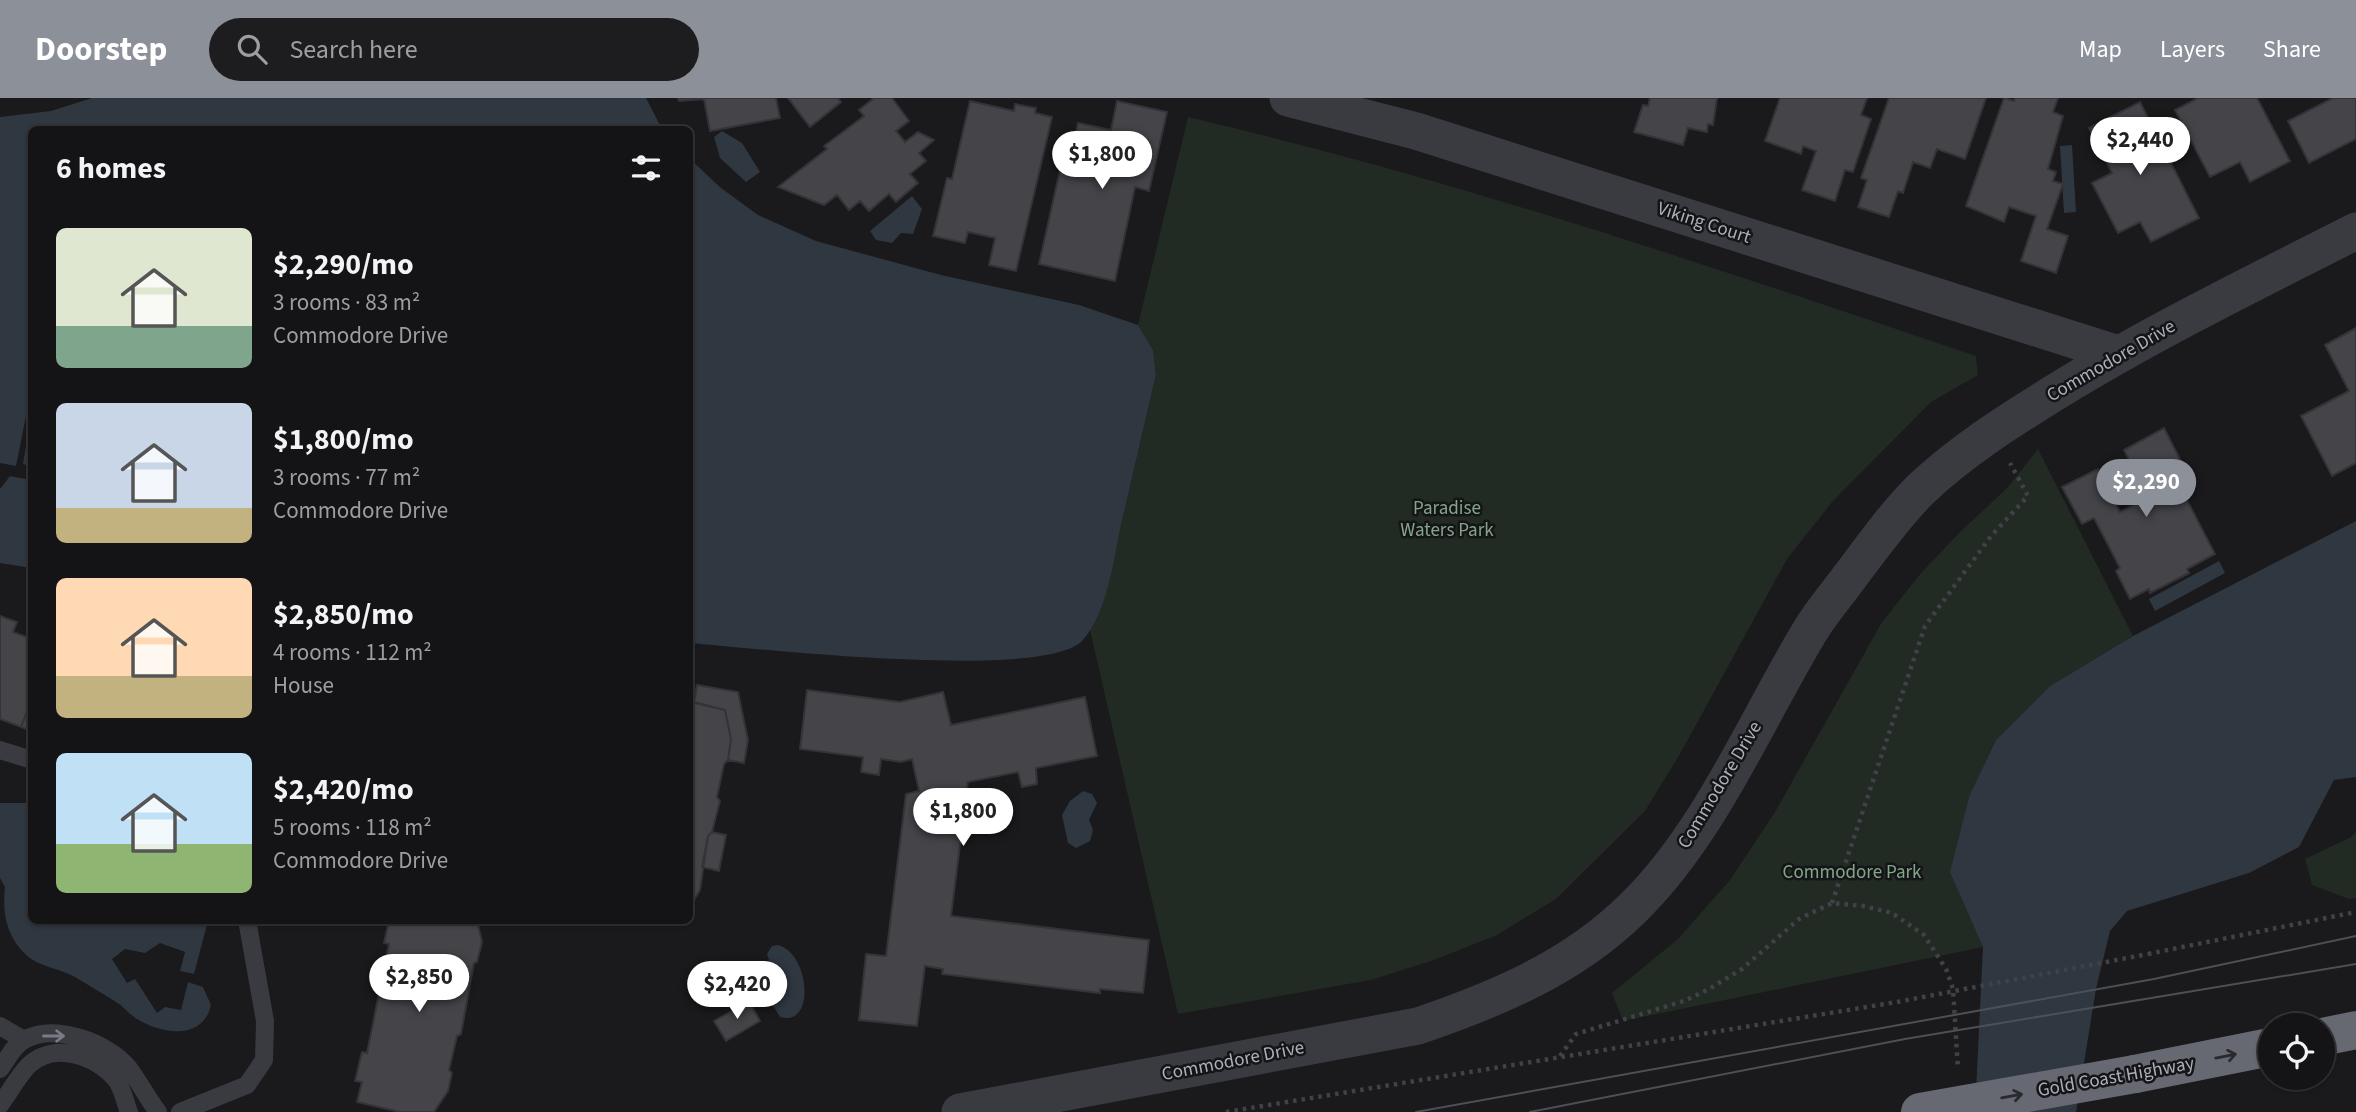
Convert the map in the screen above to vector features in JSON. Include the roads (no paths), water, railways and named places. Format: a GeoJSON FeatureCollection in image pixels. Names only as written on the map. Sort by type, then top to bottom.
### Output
{"type":"FeatureCollection","features":[{"type":"Feature","properties":{"kind":"highway"},"geometry":{"type":"LineString","coordinates":[[2335,1034],[2356,1030]]}},
{"type":"Feature","properties":{"kind":"highway","name":"Gold Coast Highway"},"geometry":{"type":"LineString","coordinates":[[1920,1112],[2258,1049]]}},
{"type":"Feature","properties":{"kind":"street","name":"Viking Court"},"geometry":{"type":"LineString","coordinates":[[1288,98],[1416,131],[2118,354]]}},
{"type":"Feature","properties":{"kind":"street","name":"Commodore Drive"},"geometry":{"type":"LineString","coordinates":[[960,1112],[1418,1026],[1474,1007],[1530,983],[1580,952],[1634,908],[1679,853],[1716,800],[1808,632],[1870,550],[1920,491],[1993,431],[2118,354],[2356,231]]}},
{"type":"Feature","properties":{"kind":"lane"},"geometry":{"type":"LineString","coordinates":[[0,750],[28,759]]}},
{"type":"Feature","properties":{"kind":"lane"},"geometry":{"type":"LineString","coordinates":[[180,1112],[247,1085],[264,1060],[265,1021],[248,924]]}},
{"type":"Feature","properties":{"kind":"lane"},"geometry":{"type":"LineString","coordinates":[[0,1026],[24,1040]]}},
{"type":"Feature","properties":{"kind":"lane"},"geometry":{"type":"LineString","coordinates":[[0,1069],[24,1040],[51,1035],[73,1036],[94,1042],[112,1053],[127,1067],[158,1112]]}},
{"type":"Feature","properties":{"kind":"lane"},"geometry":{"type":"LineString","coordinates":[[0,1105],[29,1065],[44,1055],[78,1054],[108,1071],[119,1083],[129,1112]]}},
{"type":"Feature","properties":{"kind":"tram line"},"geometry":{"type":"LineString","coordinates":[[1416,1112],[2154,979],[2356,936]]}},
{"type":"Feature","properties":{"kind":"tram line"},"geometry":{"type":"LineString","coordinates":[[1530,1112],[1905,1039],[2356,964]]}},
{"type":"Feature","properties":{"kind":"park label","name":"Paradise Waters Park"},"geometry":{"type":"Point","coordinates":[1447,519]}},
{"type":"Feature","properties":{"kind":"park label","name":"Commodore Park"},"geometry":{"type":"Point","coordinates":[1852,872]}}]}
